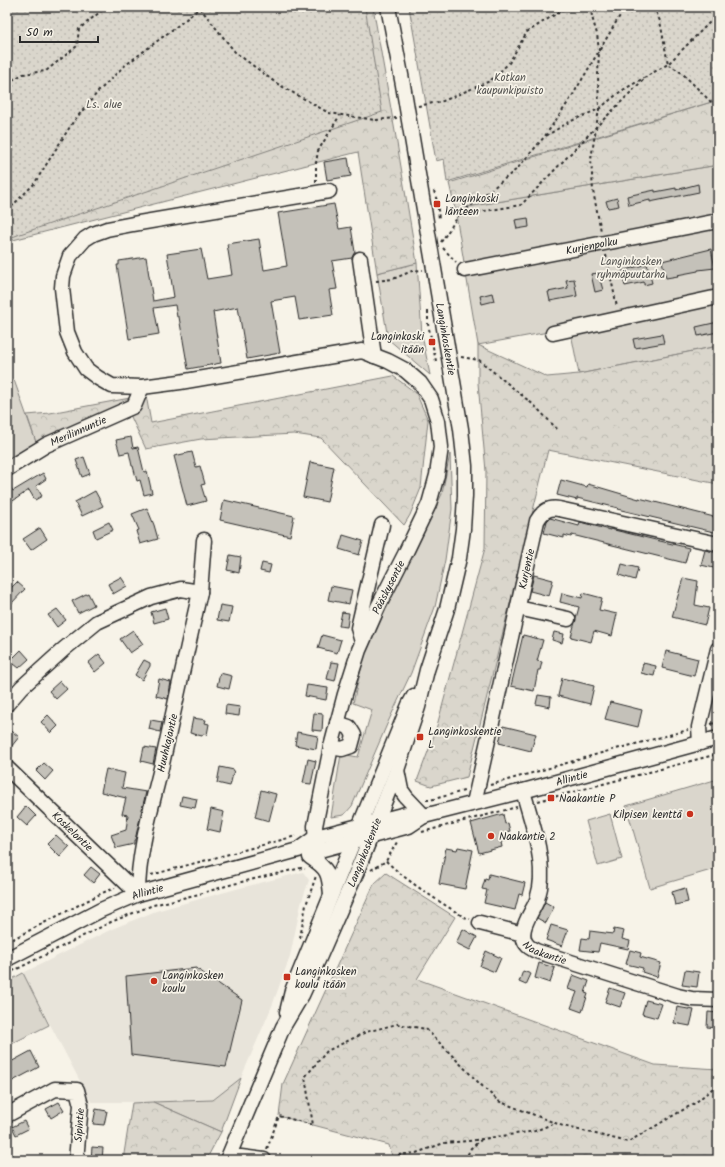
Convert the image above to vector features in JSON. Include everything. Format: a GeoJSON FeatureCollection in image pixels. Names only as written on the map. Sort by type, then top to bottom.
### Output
{"type":"FeatureCollection","features":[{"type":"Feature","properties":{"kind":"street","name":"Langinkoskentie"},"geometry":{"type":"LineString","coordinates":[[228,1158],[283,1027],[302,995],[319,958],[371,836],[397,770],[418,707],[427,670],[447,609],[459,558],[465,496],[465,466],[461,429],[403,85],[388,7]]}},
{"type":"Feature","properties":{"kind":"street"},"geometry":{"type":"LineString","coordinates":[[323,192],[106,229],[85,239],[70,256],[65,266],[63,276],[62,288],[67,332],[75,352],[86,369],[112,386],[142,387],[368,353],[364,283],[360,259]]}},
{"type":"Feature","properties":{"kind":"street","name":"Kurjenpolku"},"geometry":{"type":"LineString","coordinates":[[465,270],[718,221]]}},
{"type":"Feature","properties":{"kind":"street"},"geometry":{"type":"LineString","coordinates":[[553,333],[718,296]]}},
{"type":"Feature","properties":{"kind":"street","name":"Pääskysentie"},"geometry":{"type":"LineString","coordinates":[[314,858],[315,826],[331,747],[349,679],[362,642],[378,607],[429,504],[437,475],[441,447],[438,421],[431,399],[420,383],[405,370],[368,353]]}},
{"type":"Feature","properties":{"kind":"street","name":"Merilinnuntie"},"geometry":{"type":"LineString","coordinates":[[7,469],[46,445],[134,406],[142,387]]}},
{"type":"Feature","properties":{"kind":"street","name":"Kurjentie"},"geometry":{"type":"LineString","coordinates":[[474,803],[538,521],[545,511],[552,508],[718,544]]}},
{"type":"Feature","properties":{"kind":"street"},"geometry":{"type":"LineString","coordinates":[[362,642],[358,628],[382,525]]}},
{"type":"Feature","properties":{"kind":"street","name":"Huuhkajantie"},"geometry":{"type":"LineString","coordinates":[[138,894],[141,856],[200,592],[204,540]]}},
{"type":"Feature","properties":{"kind":"street"},"geometry":{"type":"LineString","coordinates":[[7,704],[22,687],[64,648],[97,622],[151,597],[181,589],[200,592]]}},
{"type":"Feature","properties":{"kind":"street"},"geometry":{"type":"LineString","coordinates":[[518,608],[568,619]]}},
{"type":"Feature","properties":{"kind":"street"},"geometry":{"type":"LineString","coordinates":[[700,743],[700,727],[718,649]]}},
{"type":"Feature","properties":{"kind":"street","name":"Langinkoskentie"},"geometry":{"type":"LineString","coordinates":[[283,1027],[292,991],[409,705],[427,670]]}},
{"type":"Feature","properties":{"kind":"street"},"geometry":{"type":"LineString","coordinates":[[331,747],[342,749],[351,746],[354,735],[349,727],[337,723]]}},
{"type":"Feature","properties":{"kind":"street","name":"Allintie"},"geometry":{"type":"LineString","coordinates":[[7,959],[102,910],[138,894],[298,850],[314,858],[354,841],[409,826],[424,816],[523,791],[718,738]]}},
{"type":"Feature","properties":{"kind":"street","name":"Koskelontie"},"geometry":{"type":"LineString","coordinates":[[7,768],[138,894]]}},
{"type":"Feature","properties":{"kind":"street"},"geometry":{"type":"LineString","coordinates":[[397,770],[401,790],[424,816]]}},
{"type":"Feature","properties":{"kind":"street","name":"Naakantie"},"geometry":{"type":"LineString","coordinates":[[523,791],[538,847],[540,874],[540,887],[537,899],[523,934],[525,942],[528,946],[536,951],[678,996],[692,999],[718,1000]]}},
{"type":"Feature","properties":{"kind":"street","name":"Allintie"},"geometry":{"type":"LineString","coordinates":[[314,858],[360,826],[406,814],[424,816]]}},
{"type":"Feature","properties":{"kind":"street"},"geometry":{"type":"LineString","coordinates":[[298,850],[314,858],[327,871],[330,878],[332,894]]}},
{"type":"Feature","properties":{"kind":"street"},"geometry":{"type":"LineString","coordinates":[[480,923],[523,934]]}},
{"type":"Feature","properties":{"kind":"street","name":"Sipintie"},"geometry":{"type":"LineString","coordinates":[[7,1115],[55,1089],[77,1090],[81,1105],[76,1160]]}},
{"type":"Feature","properties":{"kind":"street"},"geometry":{"type":"LineString","coordinates":[[228,1158],[241,1157],[264,1160]]}},
{"type":"Feature","properties":{"kind":"path"},"geometry":{"type":"LineString","coordinates":[[7,84],[23,74],[46,71],[77,46],[79,30],[106,7]]}},
{"type":"Feature","properties":{"kind":"path"},"geometry":{"type":"LineString","coordinates":[[7,211],[34,184],[73,122],[98,92],[123,67],[200,7],[235,52],[276,83],[329,113],[375,120],[398,117]]}},
{"type":"Feature","properties":{"kind":"path"},"geometry":{"type":"LineString","coordinates":[[416,106],[442,101],[490,81],[510,63],[527,32],[567,7]]}},
{"type":"Feature","properties":{"kind":"path"},"geometry":{"type":"LineString","coordinates":[[591,7],[599,51],[599,109],[591,159],[593,191],[620,318]]}},
{"type":"Feature","properties":{"kind":"path"},"geometry":{"type":"LineString","coordinates":[[465,270],[439,244],[459,215],[517,169],[545,136],[571,98],[621,14],[628,7]]}},
{"type":"Feature","properties":{"kind":"path"},"geometry":{"type":"LineString","coordinates":[[654,7],[660,21],[668,64],[682,73],[710,101],[718,106]]}},
{"type":"Feature","properties":{"kind":"path"},"geometry":{"type":"LineString","coordinates":[[545,136],[569,122],[599,109],[620,91],[668,64],[718,14]]}},
{"type":"Feature","properties":{"kind":"path"},"geometry":{"type":"LineString","coordinates":[[459,215],[521,205],[646,77]]}},
{"type":"Feature","properties":{"kind":"path"},"geometry":{"type":"LineString","coordinates":[[323,192],[316,163],[318,151],[340,115]]}},
{"type":"Feature","properties":{"kind":"path"},"geometry":{"type":"LineString","coordinates":[[364,283],[393,279],[412,270],[424,270]]}},
{"type":"Feature","properties":{"kind":"path"},"geometry":{"type":"LineString","coordinates":[[428,309],[428,324],[438,366]]}},
{"type":"Feature","properties":{"kind":"path"},"geometry":{"type":"LineString","coordinates":[[457,357],[479,360],[534,406],[557,429]]}},
{"type":"Feature","properties":{"kind":"path"},"geometry":{"type":"LineString","coordinates":[[423,800],[430,800],[477,787],[486,786],[718,722]]}},
{"type":"Feature","properties":{"kind":"path"},"geometry":{"type":"LineString","coordinates":[[417,833],[718,754]]}},
{"type":"Feature","properties":{"kind":"path"},"geometry":{"type":"LineString","coordinates":[[299,939],[314,858]]}},
{"type":"Feature","properties":{"kind":"path"},"geometry":{"type":"LineString","coordinates":[[7,974],[111,922],[153,905],[272,874],[301,868],[314,858]]}},
{"type":"Feature","properties":{"kind":"path"},"geometry":{"type":"LineString","coordinates":[[386,860],[395,869],[420,888],[464,917],[480,923]]}},
{"type":"Feature","properties":{"kind":"path"},"geometry":{"type":"LineString","coordinates":[[264,1160],[279,1116],[313,1125],[305,1077],[327,1051],[366,1032],[397,1024],[426,1029],[498,1101],[556,1123],[628,1142],[695,1103],[718,1084]]}},
{"type":"Feature","properties":{"kind":"path"},"geometry":{"type":"LineString","coordinates":[[398,1155],[416,1153],[444,1143],[535,1131],[556,1123]]}},
{"type":"Feature","properties":{"kind":"path"},"geometry":{"type":"LineString","coordinates":[[465,1160],[472,1148],[482,1139]]}},
{"type":"Feature","properties":{"kind":"shaded area","name":"Langinkosken koulu"},"geometry":{"type":"Polygon","coordinates":[[[303,872],[309,880],[301,904],[290,956],[272,1006],[241,1078],[213,1100],[91,1102],[23,973],[112,929],[156,911],[303,872]]]}},
{"type":"Feature","properties":{"kind":"green space","name":"Ls. alue"},"geometry":{"type":"Polygon","coordinates":[[[7,7],[373,7],[417,263],[377,273],[358,152],[9,241],[7,252],[7,7]]]}},
{"type":"Feature","properties":{"kind":"green space","name":"Ls. alue"},"geometry":{"type":"Polygon","coordinates":[[[7,7],[365,7],[382,112],[7,239],[7,7]]]}},
{"type":"Feature","properties":{"kind":"green space","name":"Kotkan kaupunkipuisto"},"geometry":{"type":"Polygon","coordinates":[[[409,7],[718,7],[718,100],[447,182],[444,159],[436,161],[409,7]]]}},
{"type":"Feature","properties":{"kind":"green space"},"geometry":{"type":"Polygon","coordinates":[[[718,100],[718,165],[455,209],[449,183],[718,100]]]}},
{"type":"Feature","properties":{"kind":"green space","name":"Langinkosken ryhmäpuutarha"},"geometry":{"type":"Polygon","coordinates":[[[718,165],[718,346],[579,374],[570,328],[478,345],[455,209],[718,165]]]}},
{"type":"Feature","properties":{"kind":"green space"},"geometry":{"type":"Polygon","coordinates":[[[417,263],[422,335],[430,375],[388,339],[377,273],[417,263]]]}},
{"type":"Feature","properties":{"kind":"green space"},"geometry":{"type":"Polygon","coordinates":[[[478,345],[547,377],[579,374],[718,346],[718,484],[548,450],[467,777],[431,786],[417,781],[435,733],[485,548],[486,471],[478,383],[478,345]]]}},
{"type":"Feature","properties":{"kind":"green space"},"geometry":{"type":"Polygon","coordinates":[[[393,376],[416,393],[428,420],[421,488],[410,515],[404,525],[321,438],[294,434],[201,439],[146,449],[125,404],[36,442],[27,415],[50,413],[146,395],[151,423],[393,376]]]}},
{"type":"Feature","properties":{"kind":"green space"},"geometry":{"type":"Polygon","coordinates":[[[14,380],[36,442],[7,461],[7,383],[14,380]]]}},
{"type":"Feature","properties":{"kind":"green space"},"geometry":{"type":"Polygon","coordinates":[[[450,454],[452,509],[445,560],[435,607],[411,673],[352,806],[344,815],[331,817],[341,754],[358,757],[372,710],[353,703],[365,652],[442,494],[450,454]]]}},
{"type":"Feature","properties":{"kind":"green space"},"geometry":{"type":"Polygon","coordinates":[[[718,779],[718,868],[650,888],[626,806],[718,779]]]}},
{"type":"Feature","properties":{"kind":"green space"},"geometry":{"type":"Polygon","coordinates":[[[610,814],[622,859],[598,866],[586,821],[610,814]]]}},
{"type":"Feature","properties":{"kind":"green space"},"geometry":{"type":"Polygon","coordinates":[[[386,873],[455,917],[417,979],[655,1065],[718,1069],[718,1160],[393,1160],[389,1145],[279,1116],[283,1084],[374,884],[386,873]]]}},
{"type":"Feature","properties":{"kind":"green space"},"geometry":{"type":"Polygon","coordinates":[[[23,973],[49,1025],[7,1046],[7,982],[23,973]]]}},
{"type":"Feature","properties":{"kind":"green space"},"geometry":{"type":"Polygon","coordinates":[[[241,1078],[221,1132],[153,1102],[213,1100],[241,1078]]]}},
{"type":"Feature","properties":{"kind":"green space"},"geometry":{"type":"Polygon","coordinates":[[[153,1102],[221,1132],[206,1160],[123,1160],[132,1103],[153,1102]]]}},
{"type":"Feature","properties":{"kind":"building"},"geometry":{"type":"Polygon","coordinates":[[[348,158],[351,176],[327,180],[324,162],[348,158]]]}},
{"type":"Feature","properties":{"kind":"building"},"geometry":{"type":"Polygon","coordinates":[[[698,184],[699,192],[629,205],[627,196],[655,190],[655,192],[676,188],[676,190],[698,184]]]}},
{"type":"Feature","properties":{"kind":"building"},"geometry":{"type":"Polygon","coordinates":[[[617,198],[619,206],[608,208],[606,201],[617,198]]]}},
{"type":"Feature","properties":{"kind":"building"},"geometry":{"type":"Polygon","coordinates":[[[334,204],[339,229],[351,227],[355,252],[352,258],[332,261],[337,289],[329,290],[333,315],[299,320],[295,297],[271,301],[280,353],[247,359],[238,307],[213,312],[221,363],[188,369],[179,317],[177,317],[175,305],[154,308],[159,334],[129,339],[117,265],[119,265],[119,261],[146,257],[153,301],[174,297],[167,254],[201,249],[207,279],[232,275],[227,244],[259,239],[264,270],[287,266],[278,213],[334,204]]]}},
{"type":"Feature","properties":{"kind":"building"},"geometry":{"type":"Polygon","coordinates":[[[528,218],[529,227],[517,229],[515,220],[528,218]]]}},
{"type":"Feature","properties":{"kind":"building"},"geometry":{"type":"Polygon","coordinates":[[[711,249],[715,268],[698,270],[666,278],[662,261],[711,249]]]}},
{"type":"Feature","properties":{"kind":"building"},"geometry":{"type":"Polygon","coordinates":[[[647,264],[652,283],[644,285],[644,282],[625,286],[621,271],[647,264]]]}},
{"type":"Feature","properties":{"kind":"building"},"geometry":{"type":"Polygon","coordinates":[[[598,273],[603,290],[595,292],[591,274],[598,273]]]}},
{"type":"Feature","properties":{"kind":"building"},"geometry":{"type":"Polygon","coordinates":[[[574,279],[577,296],[550,301],[548,292],[568,288],[566,280],[574,279]]]}},
{"type":"Feature","properties":{"kind":"building"},"geometry":{"type":"Polygon","coordinates":[[[492,293],[494,301],[482,304],[480,296],[492,293]]]}},
{"type":"Feature","properties":{"kind":"building"},"geometry":{"type":"Polygon","coordinates":[[[718,322],[718,332],[698,336],[696,327],[718,322]]]}},
{"type":"Feature","properties":{"kind":"building"},"geometry":{"type":"Polygon","coordinates":[[[662,334],[664,343],[635,348],[633,339],[662,334]]]}},
{"type":"Feature","properties":{"kind":"building"},"geometry":{"type":"Polygon","coordinates":[[[131,437],[133,448],[138,447],[144,472],[147,471],[152,493],[144,495],[140,480],[137,481],[129,452],[120,454],[116,440],[131,437]]]}},
{"type":"Feature","properties":{"kind":"building"},"geometry":{"type":"Polygon","coordinates":[[[192,452],[196,467],[200,466],[205,484],[201,485],[206,501],[187,506],[174,456],[192,452]]]}},
{"type":"Feature","properties":{"kind":"building"},"geometry":{"type":"Polygon","coordinates":[[[84,457],[90,474],[82,477],[76,460],[84,457]]]}},
{"type":"Feature","properties":{"kind":"building"},"geometry":{"type":"Polygon","coordinates":[[[310,462],[334,467],[327,502],[303,497],[310,462]]]}},
{"type":"Feature","properties":{"kind":"building"},"geometry":{"type":"Polygon","coordinates":[[[43,473],[46,479],[36,486],[42,496],[35,500],[29,490],[7,505],[7,482],[13,491],[43,473]]]}},
{"type":"Feature","properties":{"kind":"building"},"geometry":{"type":"Polygon","coordinates":[[[561,480],[587,487],[588,484],[639,499],[718,518],[718,533],[577,498],[577,500],[557,495],[561,480]]]}},
{"type":"Feature","properties":{"kind":"building"},"geometry":{"type":"Polygon","coordinates":[[[95,491],[103,506],[82,516],[75,502],[95,491]]]}},
{"type":"Feature","properties":{"kind":"building"},"geometry":{"type":"Polygon","coordinates":[[[224,500],[294,516],[290,536],[220,520],[224,500]]]}},
{"type":"Feature","properties":{"kind":"building"},"geometry":{"type":"Polygon","coordinates":[[[147,508],[158,539],[140,544],[136,531],[139,530],[132,514],[147,508]]]}},
{"type":"Feature","properties":{"kind":"building"},"geometry":{"type":"Polygon","coordinates":[[[550,518],[579,526],[580,522],[689,548],[685,563],[572,535],[571,537],[564,535],[564,538],[544,533],[547,521],[550,518]]]}},
{"type":"Feature","properties":{"kind":"building"},"geometry":{"type":"Polygon","coordinates":[[[109,522],[113,530],[96,538],[93,530],[109,522]]]}},
{"type":"Feature","properties":{"kind":"building"},"geometry":{"type":"Polygon","coordinates":[[[40,528],[47,539],[31,550],[23,539],[40,528]]]}},
{"type":"Feature","properties":{"kind":"building"},"geometry":{"type":"Polygon","coordinates":[[[343,535],[363,541],[359,555],[339,549],[343,535]]]}},
{"type":"Feature","properties":{"kind":"building"},"geometry":{"type":"Polygon","coordinates":[[[705,550],[718,553],[718,569],[701,565],[705,550]]]}},
{"type":"Feature","properties":{"kind":"building"},"geometry":{"type":"Polygon","coordinates":[[[230,555],[241,557],[239,573],[227,570],[230,555]]]}},
{"type":"Feature","properties":{"kind":"building"},"geometry":{"type":"Polygon","coordinates":[[[262,563],[271,565],[269,573],[260,571],[262,563]]]}},
{"type":"Feature","properties":{"kind":"building"},"geometry":{"type":"Polygon","coordinates":[[[622,564],[638,568],[635,580],[619,575],[622,564]]]}},
{"type":"Feature","properties":{"kind":"building"},"geometry":{"type":"Polygon","coordinates":[[[534,575],[553,580],[549,596],[530,591],[534,575]]]}},
{"type":"Feature","properties":{"kind":"building"},"geometry":{"type":"Polygon","coordinates":[[[121,577],[127,586],[113,594],[108,584],[121,577]]]}},
{"type":"Feature","properties":{"kind":"building"},"geometry":{"type":"Polygon","coordinates":[[[683,578],[698,581],[695,605],[709,608],[705,625],[672,617],[683,578]]]}},
{"type":"Feature","properties":{"kind":"building"},"geometry":{"type":"Polygon","coordinates":[[[17,582],[25,589],[11,604],[7,600],[7,592],[17,582]]]}},
{"type":"Feature","properties":{"kind":"building"},"geometry":{"type":"Polygon","coordinates":[[[331,586],[352,590],[349,604],[328,600],[331,586]]]}},
{"type":"Feature","properties":{"kind":"building"},"geometry":{"type":"Polygon","coordinates":[[[88,593],[94,605],[78,613],[72,601],[88,593]]]}},
{"type":"Feature","properties":{"kind":"building"},"geometry":{"type":"Polygon","coordinates":[[[562,593],[582,598],[583,593],[602,598],[599,610],[617,614],[612,636],[594,631],[591,642],[571,637],[579,607],[560,602],[562,593]]]}},
{"type":"Feature","properties":{"kind":"building"},"geometry":{"type":"Polygon","coordinates":[[[220,605],[232,607],[229,622],[217,620],[220,605]]]}},
{"type":"Feature","properties":{"kind":"building"},"geometry":{"type":"Polygon","coordinates":[[[165,608],[168,619],[154,623],[151,612],[165,608]]]}},
{"type":"Feature","properties":{"kind":"building"},"geometry":{"type":"Polygon","coordinates":[[[57,609],[66,620],[57,627],[48,615],[57,609]]]}},
{"type":"Feature","properties":{"kind":"building"},"geometry":{"type":"Polygon","coordinates":[[[342,612],[349,613],[347,627],[339,626],[342,612]]]}},
{"type":"Feature","properties":{"kind":"building"},"geometry":{"type":"Polygon","coordinates":[[[133,630],[143,644],[130,653],[120,639],[133,630]]]}},
{"type":"Feature","properties":{"kind":"building"},"geometry":{"type":"Polygon","coordinates":[[[554,632],[564,634],[562,643],[552,640],[554,632]]]}},
{"type":"Feature","properties":{"kind":"building"},"geometry":{"type":"Polygon","coordinates":[[[322,635],[341,640],[337,653],[318,648],[322,635]]]}},
{"type":"Feature","properties":{"kind":"building"},"geometry":{"type":"Polygon","coordinates":[[[523,635],[543,640],[537,661],[542,662],[540,670],[538,670],[534,691],[511,686],[523,635]]]}},
{"type":"Feature","properties":{"kind":"building"},"geometry":{"type":"Polygon","coordinates":[[[7,650],[14,657],[21,650],[29,659],[19,668],[14,664],[11,666],[7,662],[7,650]]]}},
{"type":"Feature","properties":{"kind":"building"},"geometry":{"type":"Polygon","coordinates":[[[666,651],[698,659],[694,676],[662,668],[666,651]]]}},
{"type":"Feature","properties":{"kind":"building"},"geometry":{"type":"Polygon","coordinates":[[[99,654],[106,663],[95,672],[88,663],[99,654]]]}},
{"type":"Feature","properties":{"kind":"building"},"geometry":{"type":"Polygon","coordinates":[[[144,660],[150,663],[150,666],[142,680],[135,675],[144,660]]]}},
{"type":"Feature","properties":{"kind":"building"},"geometry":{"type":"Polygon","coordinates":[[[331,662],[339,663],[335,681],[327,679],[331,662]]]}},
{"type":"Feature","properties":{"kind":"building"},"geometry":{"type":"Polygon","coordinates":[[[643,663],[656,666],[654,676],[641,673],[643,663]]]}},
{"type":"Feature","properties":{"kind":"building"},"geometry":{"type":"Polygon","coordinates":[[[220,673],[232,676],[229,689],[217,686],[220,673]]]}},
{"type":"Feature","properties":{"kind":"building"},"geometry":{"type":"Polygon","coordinates":[[[562,678],[594,686],[590,704],[558,696],[562,678]]]}},
{"type":"Feature","properties":{"kind":"building"},"geometry":{"type":"Polygon","coordinates":[[[159,679],[171,682],[168,699],[156,696],[159,679]]]}},
{"type":"Feature","properties":{"kind":"building"},"geometry":{"type":"Polygon","coordinates":[[[60,681],[67,689],[56,699],[49,691],[60,681]]]}},
{"type":"Feature","properties":{"kind":"building"},"geometry":{"type":"Polygon","coordinates":[[[307,685],[328,688],[326,700],[305,696],[307,685]]]}},
{"type":"Feature","properties":{"kind":"building"},"geometry":{"type":"Polygon","coordinates":[[[538,695],[551,697],[550,707],[536,704],[538,695]]]}},
{"type":"Feature","properties":{"kind":"building"},"geometry":{"type":"Polygon","coordinates":[[[610,702],[642,710],[638,727],[605,719],[610,702]]]}},
{"type":"Feature","properties":{"kind":"building"},"geometry":{"type":"Polygon","coordinates":[[[226,705],[240,707],[239,716],[225,714],[226,705]]]}},
{"type":"Feature","properties":{"kind":"building"},"geometry":{"type":"Polygon","coordinates":[[[314,713],[323,714],[322,731],[312,730],[314,713]]]}},
{"type":"Feature","properties":{"kind":"building"},"geometry":{"type":"Polygon","coordinates":[[[48,715],[58,726],[51,733],[41,722],[48,715]]]}},
{"type":"Feature","properties":{"kind":"building"},"geometry":{"type":"Polygon","coordinates":[[[193,718],[206,720],[205,723],[209,724],[207,735],[203,734],[202,736],[190,733],[193,718]]]}},
{"type":"Feature","properties":{"kind":"building"},"geometry":{"type":"Polygon","coordinates":[[[151,720],[162,722],[160,732],[149,729],[151,720]]]}},
{"type":"Feature","properties":{"kind":"building"},"geometry":{"type":"Polygon","coordinates":[[[503,726],[536,734],[531,751],[499,743],[503,726]]]}},
{"type":"Feature","properties":{"kind":"building"},"geometry":{"type":"Polygon","coordinates":[[[7,727],[19,737],[7,752],[7,727]]]}},
{"type":"Feature","properties":{"kind":"building"},"geometry":{"type":"Polygon","coordinates":[[[297,732],[318,736],[316,749],[295,745],[297,732]]]}},
{"type":"Feature","properties":{"kind":"building"},"geometry":{"type":"Polygon","coordinates":[[[144,747],[156,749],[153,764],[141,761],[144,747]]]}},
{"type":"Feature","properties":{"kind":"building"},"geometry":{"type":"Polygon","coordinates":[[[308,759],[316,761],[311,784],[303,783],[308,759]]]}},
{"type":"Feature","properties":{"kind":"building"},"geometry":{"type":"Polygon","coordinates":[[[44,763],[53,771],[45,780],[36,771],[44,763]]]}},
{"type":"Feature","properties":{"kind":"building"},"geometry":{"type":"Polygon","coordinates":[[[220,767],[234,770],[230,786],[217,783],[220,767]]]}},
{"type":"Feature","properties":{"kind":"building"},"geometry":{"type":"Polygon","coordinates":[[[106,769],[125,773],[122,788],[146,792],[134,844],[116,848],[111,835],[126,830],[128,815],[122,814],[126,798],[101,792],[106,769]]]}},
{"type":"Feature","properties":{"kind":"building"},"geometry":{"type":"Polygon","coordinates":[[[261,790],[276,794],[269,821],[255,817],[261,790]]]}},
{"type":"Feature","properties":{"kind":"building"},"geometry":{"type":"Polygon","coordinates":[[[182,796],[197,799],[195,808],[180,805],[182,796]]]}},
{"type":"Feature","properties":{"kind":"building"},"geometry":{"type":"Polygon","coordinates":[[[26,806],[36,816],[27,826],[17,817],[26,806]]]}},
{"type":"Feature","properties":{"kind":"building"},"geometry":{"type":"Polygon","coordinates":[[[211,809],[224,812],[220,832],[207,829],[211,809]]]}},
{"type":"Feature","properties":{"kind":"building","name":"Naakantie 2"},"geometry":{"type":"Polygon","coordinates":[[[503,814],[505,824],[508,823],[510,831],[506,832],[508,840],[501,842],[502,847],[479,853],[471,823],[503,814]]]}},
{"type":"Feature","properties":{"kind":"building"},"geometry":{"type":"Polygon","coordinates":[[[56,835],[69,847],[60,857],[47,844],[56,835]]]}},
{"type":"Feature","properties":{"kind":"building"},"geometry":{"type":"Polygon","coordinates":[[[458,847],[473,850],[465,889],[439,884],[446,848],[457,850],[458,847]]]}},
{"type":"Feature","properties":{"kind":"building"},"geometry":{"type":"Polygon","coordinates":[[[91,867],[100,874],[93,883],[84,875],[91,867]]]}},
{"type":"Feature","properties":{"kind":"building"},"geometry":{"type":"Polygon","coordinates":[[[489,874],[525,883],[522,895],[519,894],[515,910],[484,903],[487,890],[482,889],[485,879],[488,880],[489,874]]]}},
{"type":"Feature","properties":{"kind":"building"},"geometry":{"type":"Polygon","coordinates":[[[685,888],[688,902],[675,905],[672,892],[685,888]]]}},
{"type":"Feature","properties":{"kind":"building"},"geometry":{"type":"Polygon","coordinates":[[[545,902],[554,907],[546,923],[537,918],[545,902]]]}},
{"type":"Feature","properties":{"kind":"building"},"geometry":{"type":"Polygon","coordinates":[[[551,925],[568,930],[562,946],[546,940],[551,925]]]}},
{"type":"Feature","properties":{"kind":"building"},"geometry":{"type":"Polygon","coordinates":[[[463,929],[477,937],[470,950],[456,943],[463,929]]]}},
{"type":"Feature","properties":{"kind":"building"},"geometry":{"type":"Polygon","coordinates":[[[614,929],[624,931],[622,939],[630,941],[628,949],[600,943],[598,952],[580,950],[582,938],[589,939],[590,931],[613,934],[614,929]]]}},
{"type":"Feature","properties":{"kind":"building"},"geometry":{"type":"Polygon","coordinates":[[[630,950],[641,953],[640,957],[661,963],[657,977],[642,972],[643,968],[626,964],[630,950]]]}},
{"type":"Feature","properties":{"kind":"building"},"geometry":{"type":"Polygon","coordinates":[[[486,951],[501,958],[495,972],[480,966],[486,951]]]}},
{"type":"Feature","properties":{"kind":"building"},"geometry":{"type":"Polygon","coordinates":[[[539,963],[555,968],[550,983],[535,978],[539,963]]]}},
{"type":"Feature","properties":{"kind":"building"},"geometry":{"type":"Polygon","coordinates":[[[196,968],[242,1000],[226,1067],[131,1055],[126,976],[196,968]]]}},
{"type":"Feature","properties":{"kind":"building"},"geometry":{"type":"Polygon","coordinates":[[[685,970],[699,972],[697,987],[682,985],[685,970]]]}},
{"type":"Feature","properties":{"kind":"building"},"geometry":{"type":"Polygon","coordinates":[[[523,971],[531,974],[526,985],[519,982],[523,971]]]}},
{"type":"Feature","properties":{"kind":"building"},"geometry":{"type":"Polygon","coordinates":[[[573,975],[589,981],[585,993],[588,994],[582,1012],[571,1008],[577,992],[568,989],[573,975]]]}},
{"type":"Feature","properties":{"kind":"building"},"geometry":{"type":"Polygon","coordinates":[[[610,988],[625,993],[620,1007],[605,1002],[610,988]]]}},
{"type":"Feature","properties":{"kind":"building"},"geometry":{"type":"Polygon","coordinates":[[[646,1000],[662,1004],[657,1018],[642,1014],[646,1000]]]}},
{"type":"Feature","properties":{"kind":"building"},"geometry":{"type":"Polygon","coordinates":[[[677,1007],[694,1010],[690,1026],[674,1023],[677,1007]]]}},
{"type":"Feature","properties":{"kind":"building"},"geometry":{"type":"Polygon","coordinates":[[[708,1012],[718,1013],[718,1028],[707,1027],[708,1012]]]}},
{"type":"Feature","properties":{"kind":"building"},"geometry":{"type":"Polygon","coordinates":[[[31,1051],[39,1067],[7,1084],[7,1064],[31,1051]]]}},
{"type":"Feature","properties":{"kind":"building"},"geometry":{"type":"Polygon","coordinates":[[[59,1102],[64,1110],[51,1118],[46,1109],[59,1102]]]}},
{"type":"Feature","properties":{"kind":"building"},"geometry":{"type":"Polygon","coordinates":[[[96,1109],[107,1111],[104,1125],[93,1124],[96,1109]]]}},
{"type":"Feature","properties":{"kind":"building"},"geometry":{"type":"Polygon","coordinates":[[[24,1121],[28,1129],[16,1135],[12,1127],[24,1121]]]}},
{"type":"Feature","properties":{"kind":"building"},"geometry":{"type":"Polygon","coordinates":[[[92,1147],[103,1148],[102,1160],[91,1160],[92,1147]]]}},
{"type":"Feature","properties":{"kind":"place","name":"Langinkoski länteen"},"geometry":{"type":"Point","coordinates":[437,204]}},
{"type":"Feature","properties":{"kind":"place","name":"Langinkoski itään"},"geometry":{"type":"Point","coordinates":[432,342]}},
{"type":"Feature","properties":{"kind":"place","name":"Langinkoskentie L"},"geometry":{"type":"Point","coordinates":[420,737]}},
{"type":"Feature","properties":{"kind":"place","name":"Naakantie P"},"geometry":{"type":"Point","coordinates":[551,798]}},
{"type":"Feature","properties":{"kind":"place","name":"Kilpisen kenttä"},"geometry":{"type":"Point","coordinates":[690,814]}},
{"type":"Feature","properties":{"kind":"place","name":"Naakantie 2"},"geometry":{"type":"Point","coordinates":[491,836]}},
{"type":"Feature","properties":{"kind":"place","name":"Langinkosken koulu itään"},"geometry":{"type":"Point","coordinates":[287,977]}},
{"type":"Feature","properties":{"kind":"place","name":"Langinkosken koulu"},"geometry":{"type":"Point","coordinates":[154,981]}}]}
